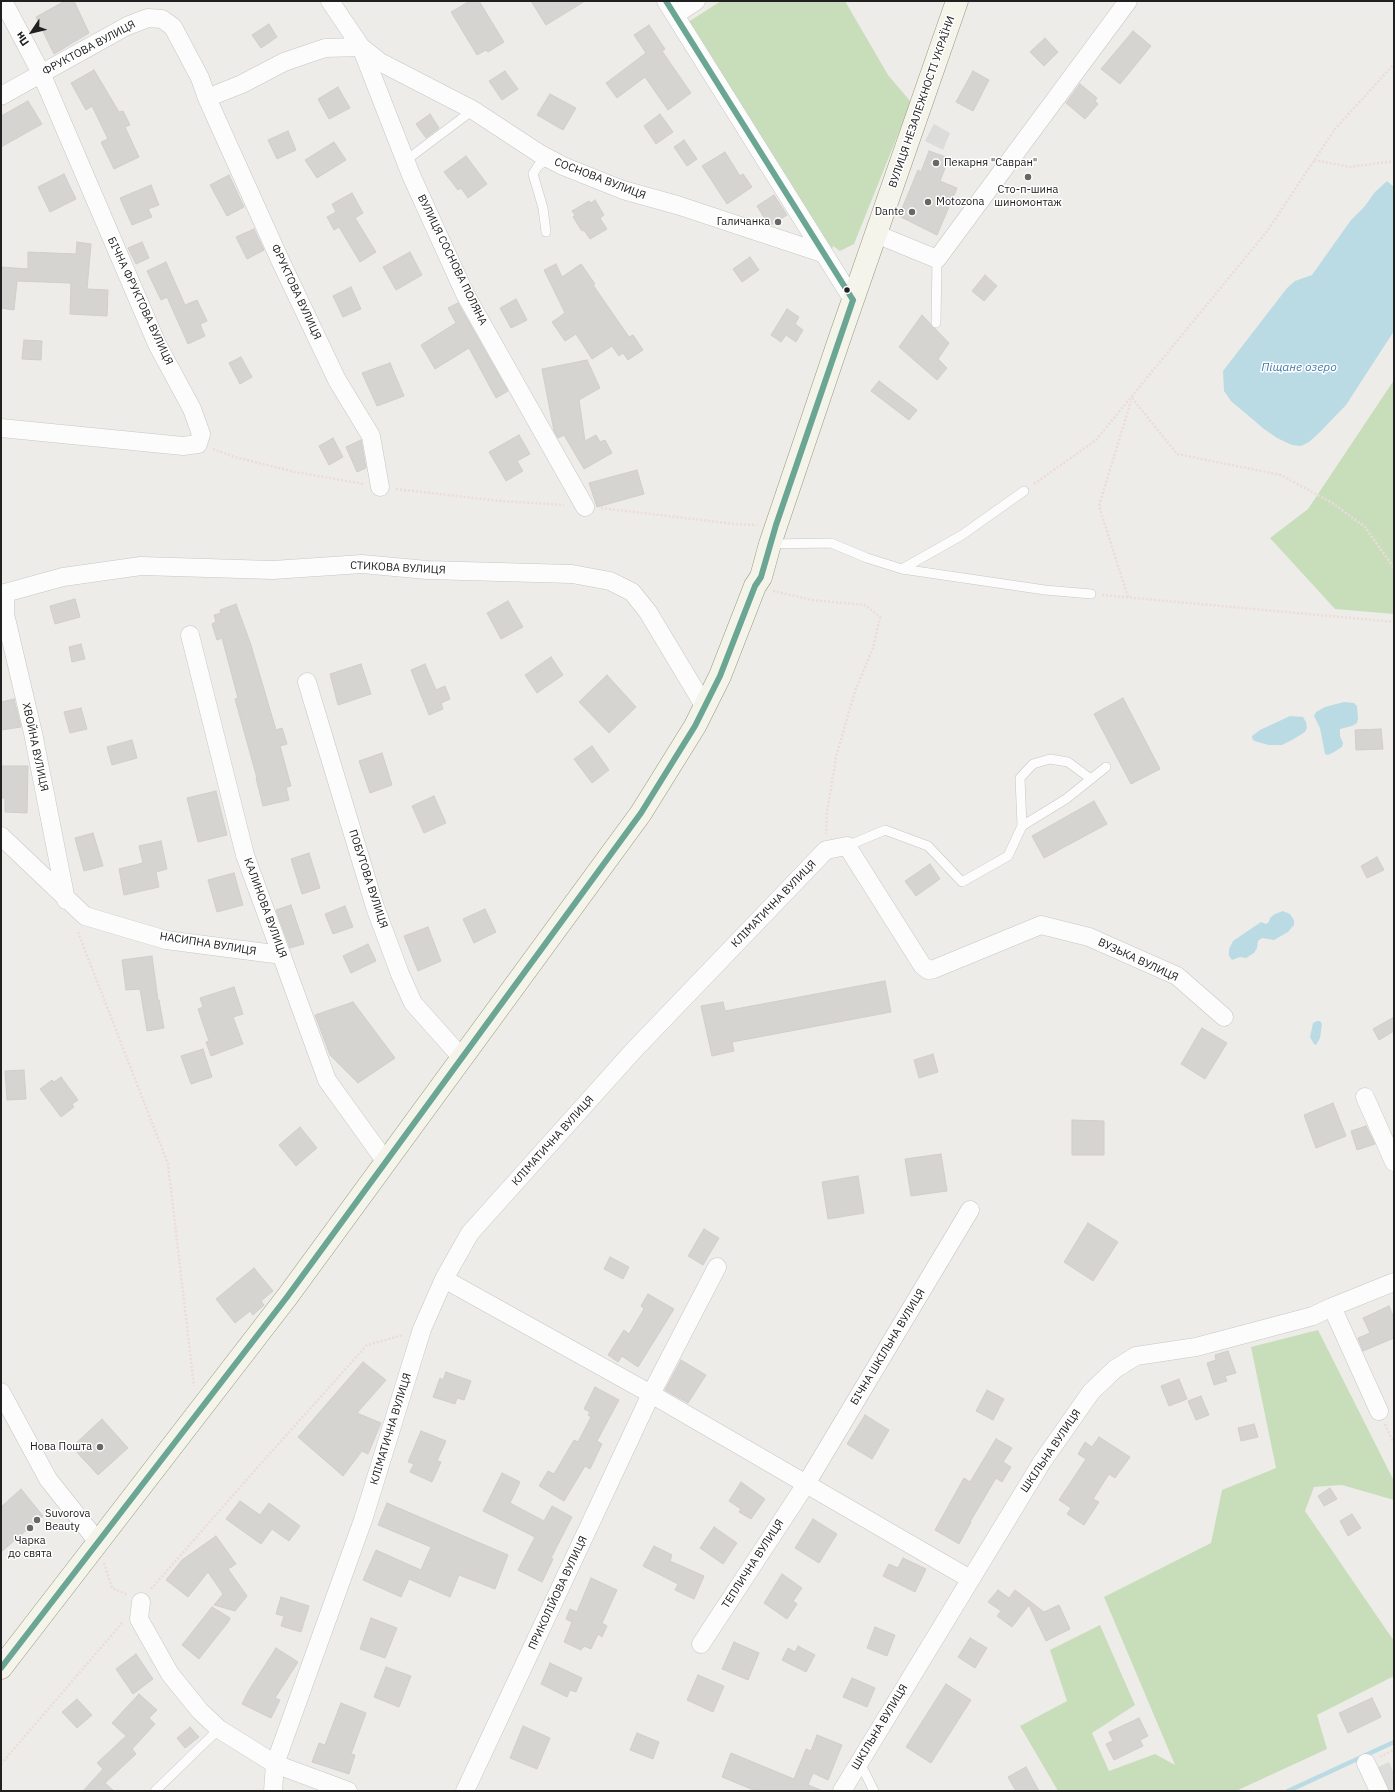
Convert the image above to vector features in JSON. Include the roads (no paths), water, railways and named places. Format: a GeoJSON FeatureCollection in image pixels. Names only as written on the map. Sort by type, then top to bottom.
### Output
{"type":"FeatureCollection","features":[{"type":"Feature","properties":{"kind":"main road","name":"ВУЛИЦЯ НЕЗАЛЕЖНОСТІ УКРАЇНИ"},"geometry":{"type":"LineString","coordinates":[[1,1668],[287,1297],[641,813],[696,726],[720,676],[755,586],[761,577],[773,535],[852,300],[957,1]]}},
{"type":"Feature","properties":{"kind":"street","name":"БІЧНА ФРУКТОВА ВУЛИЦЯ"},"geometry":{"type":"LineString","coordinates":[[1,428],[183,446],[198,444],[201,434],[192,409],[157,344],[41,73],[3,1]]}},
{"type":"Feature","properties":{"kind":"street","name":"СОСНОВА ВУЛИЦЯ"},"geometry":{"type":"LineString","coordinates":[[330,1],[361,46],[380,62],[473,110],[548,159],[623,190],[677,205],[822,253]]}},
{"type":"Feature","properties":{"kind":"street"},"geometry":{"type":"LineString","coordinates":[[696,1],[671,8],[852,300]]}},
{"type":"Feature","properties":{"kind":"street"},"geometry":{"type":"LineString","coordinates":[[876,234],[937,260],[1128,1]]}},
{"type":"Feature","properties":{"kind":"street","name":"ФРУКТОВА ВУЛИЦЯ"},"geometry":{"type":"LineString","coordinates":[[1,96],[127,26],[148,18],[162,19],[173,27],[200,78],[207,98],[277,253],[337,380],[371,436],[380,486]]}},
{"type":"Feature","properties":{"kind":"street"},"geometry":{"type":"LineString","coordinates":[[207,98],[242,84],[284,62],[325,48],[361,46]]}},
{"type":"Feature","properties":{"kind":"street","name":"ВУЛИЦЯ СОСНОВА ПОЛЯНА"},"geometry":{"type":"LineString","coordinates":[[361,46],[405,160],[466,294],[585,506]]}},
{"type":"Feature","properties":{"kind":"street","name":"СТИКОВА ВУЛИЦЯ"},"geometry":{"type":"LineString","coordinates":[[3,594],[63,577],[141,566],[274,570],[362,564],[427,570],[572,574],[610,581],[632,592],[648,612],[705,707]]}},
{"type":"Feature","properties":{"kind":"street","name":"ХВОЙНА ВУЛИЦЯ"},"geometry":{"type":"LineString","coordinates":[[3,594],[5,614],[33,733],[66,900]]}},
{"type":"Feature","properties":{"kind":"street","name":"КАЛИНОВА ВУЛИЦЯ"},"geometry":{"type":"LineString","coordinates":[[190,635],[245,856],[327,1080],[386,1162]]}},
{"type":"Feature","properties":{"kind":"street","name":"ПОБУТОВА ВУЛИЦЯ"},"geometry":{"type":"LineString","coordinates":[[307,682],[375,906],[400,974],[412,1003],[462,1058]]}},
{"type":"Feature","properties":{"kind":"street","name":"НАСИПНА ВУЛИЦЯ"},"geometry":{"type":"LineString","coordinates":[[1,836],[84,916],[166,940],[282,955]]}},
{"type":"Feature","properties":{"kind":"street","name":"КЛІМАТИЧНА ВУЛИЦЯ"},"geometry":{"type":"LineString","coordinates":[[273,1791],[274,1764],[363,1520],[422,1329],[444,1279],[470,1234],[634,1050],[826,850],[847,846]]}},
{"type":"Feature","properties":{"kind":"street","name":"ВУЗЬКА ВУЛИЦЯ"},"geometry":{"type":"LineString","coordinates":[[847,846],[922,965],[928,970],[934,969],[1041,925],[1089,937],[1177,976],[1224,1017]]}},
{"type":"Feature","properties":{"kind":"street"},"geometry":{"type":"LineString","coordinates":[[1365,1098],[1394,1162]]}},
{"type":"Feature","properties":{"kind":"street","name":"БІЧНА ШКІЛЬНА ВУЛИЦЯ"},"geometry":{"type":"LineString","coordinates":[[806,1484],[970,1210]]}},
{"type":"Feature","properties":{"kind":"street","name":"ПРИКОЛІЙОВА ВУЛИЦЯ"},"geometry":{"type":"LineString","coordinates":[[466,1791],[651,1394],[717,1266]]}},
{"type":"Feature","properties":{"kind":"street"},"geometry":{"type":"LineString","coordinates":[[444,1279],[651,1394],[970,1579]]}},
{"type":"Feature","properties":{"kind":"street","name":"ШКІЛЬНА ВУЛИЦЯ"},"geometry":{"type":"LineString","coordinates":[[842,1791],[1042,1462],[1091,1392],[1115,1370],[1136,1356],[1196,1347],[1314,1316],[1332,1307],[1394,1282]]}},
{"type":"Feature","properties":{"kind":"street"},"geometry":{"type":"LineString","coordinates":[[1332,1307],[1379,1410]]}},
{"type":"Feature","properties":{"kind":"street"},"geometry":{"type":"LineString","coordinates":[[1,1392],[48,1479],[98,1542]]}},
{"type":"Feature","properties":{"kind":"street","name":"ТЕПЛИЧНА ВУЛИЦЯ"},"geometry":{"type":"LineString","coordinates":[[701,1644],[806,1484]]}},
{"type":"Feature","properties":{"kind":"street"},"geometry":{"type":"LineString","coordinates":[[141,1602],[139,1619],[170,1674],[200,1711],[219,1730],[274,1764],[348,1791]]}},
{"type":"Feature","properties":{"kind":"street"},"geometry":{"type":"LineString","coordinates":[[1366,1763],[1379,1791]]}},
{"type":"Feature","properties":{"kind":"lane"},"geometry":{"type":"LineString","coordinates":[[405,160],[473,110]]}},
{"type":"Feature","properties":{"kind":"lane"},"geometry":{"type":"LineString","coordinates":[[546,232],[542,208],[533,174],[535,169],[548,159]]}},
{"type":"Feature","properties":{"kind":"lane"},"geometry":{"type":"LineString","coordinates":[[936,323],[937,260]]}},
{"type":"Feature","properties":{"kind":"lane"},"geometry":{"type":"LineString","coordinates":[[902,569],[962,535],[1024,491]]}},
{"type":"Feature","properties":{"kind":"lane"},"geometry":{"type":"LineString","coordinates":[[773,535],[831,543],[866,558],[902,569],[1045,590],[1091,594]]}},
{"type":"Feature","properties":{"kind":"lane"},"geometry":{"type":"LineString","coordinates":[[847,846],[885,830],[928,846],[962,882],[1008,856],[1022,826],[1020,778],[1033,764],[1050,760],[1068,762],[1090,779]]}},
{"type":"Feature","properties":{"kind":"lane"},"geometry":{"type":"LineString","coordinates":[[1022,826],[1066,799],[1106,767]]}},
{"type":"Feature","properties":{"kind":"lane"},"geometry":{"type":"LineString","coordinates":[[155,1791],[219,1730]]}},
{"type":"Feature","properties":{"kind":"lane"},"geometry":{"type":"LineString","coordinates":[[860,1761],[874,1791]]}},
{"type":"Feature","properties":{"kind":"water","name":"Піщане озеро"},"geometry":{"type":"Polygon","coordinates":[[[1387,181],[1394,187],[1394,331],[1346,405],[1309,442],[1301,446],[1292,445],[1277,438],[1264,429],[1231,401],[1224,391],[1223,371],[1287,288],[1295,281],[1312,275],[1351,220],[1365,206],[1375,192],[1387,181]]]}},
{"type":"Feature","properties":{"kind":"water"},"geometry":{"type":"Polygon","coordinates":[[[1344,702],[1354,703],[1357,706],[1357,723],[1340,729],[1340,736],[1343,743],[1342,747],[1328,755],[1325,754],[1320,728],[1314,716],[1316,712],[1325,707],[1344,702]]]}},
{"type":"Feature","properties":{"kind":"water"},"geometry":{"type":"Polygon","coordinates":[[[1290,716],[1303,717],[1307,728],[1305,732],[1282,745],[1269,745],[1254,741],[1252,738],[1252,736],[1260,730],[1290,716]]]}},
{"type":"Feature","properties":{"kind":"water"},"geometry":{"type":"Polygon","coordinates":[[[1283,911],[1290,914],[1294,920],[1294,925],[1288,932],[1274,940],[1262,938],[1258,941],[1257,948],[1254,953],[1246,958],[1240,957],[1232,960],[1229,956],[1229,949],[1233,941],[1261,922],[1266,924],[1275,914],[1283,911]]]}},
{"type":"Feature","properties":{"kind":"water"},"geometry":{"type":"Polygon","coordinates":[[[1320,1021],[1322,1024],[1320,1038],[1316,1045],[1310,1037],[1313,1023],[1320,1021]]]}},
{"type":"Feature","properties":{"kind":"waterway"},"geometry":{"type":"LineString","coordinates":[[1288,1791],[1394,1742]]}},
{"type":"Feature","properties":{"kind":"place","name":"Пекарня \"Савран\""},"geometry":{"type":"Point","coordinates":[936,163]}},
{"type":"Feature","properties":{"kind":"place","name":"Сто-п-шина шиномонтаж"},"geometry":{"type":"Point","coordinates":[1028,177]}},
{"type":"Feature","properties":{"kind":"place","name":"Motozona"},"geometry":{"type":"Point","coordinates":[928,202]}},
{"type":"Feature","properties":{"kind":"place","name":"Dante"},"geometry":{"type":"Point","coordinates":[912,212]}},
{"type":"Feature","properties":{"kind":"place","name":"Галичанка"},"geometry":{"type":"Point","coordinates":[778,222]}},
{"type":"Feature","properties":{"kind":"place","name":"Нова Пошта"},"geometry":{"type":"Point","coordinates":[100,1447]}},
{"type":"Feature","properties":{"kind":"place","name":"Suvorova Beauty"},"geometry":{"type":"Point","coordinates":[37,1520]}},
{"type":"Feature","properties":{"kind":"place","name":"Чарка до свята"},"geometry":{"type":"Point","coordinates":[30,1528]}}]}
